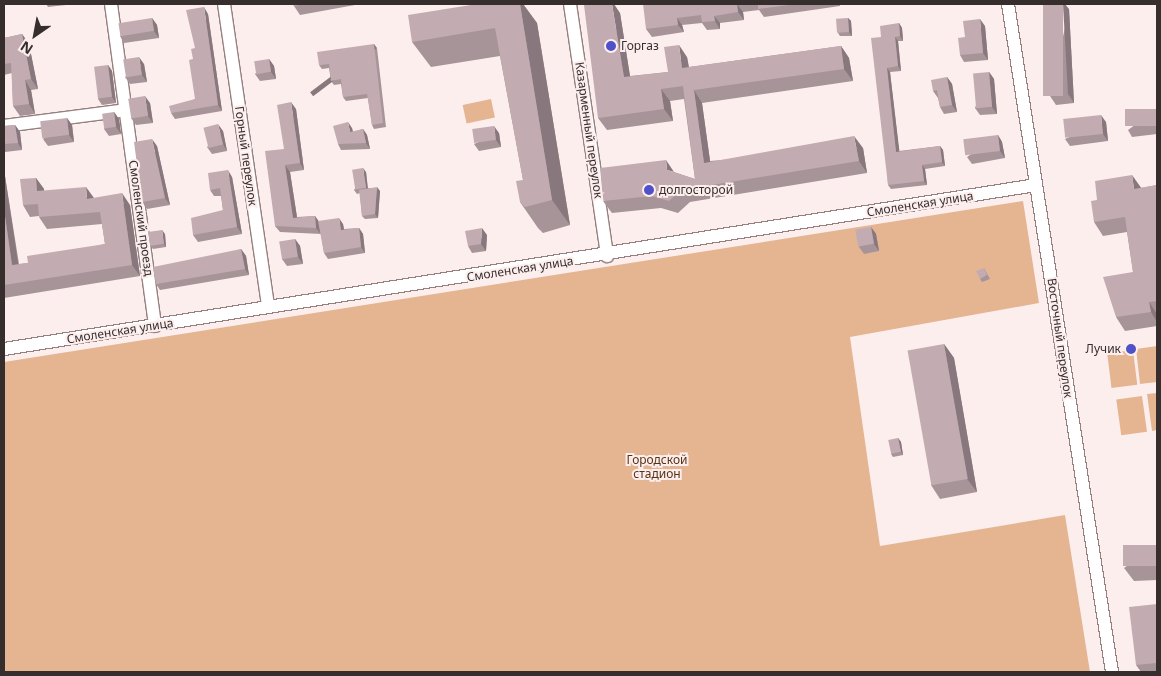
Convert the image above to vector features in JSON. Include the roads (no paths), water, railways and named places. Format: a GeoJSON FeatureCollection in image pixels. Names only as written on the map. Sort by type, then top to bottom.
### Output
{"type":"FeatureCollection","features":[{"type":"Feature","properties":{"kind":"street","name":"Смоленский проезд"},"geometry":{"type":"LineString","coordinates":[[111,4],[155,326]]}},
{"type":"Feature","properties":{"kind":"street","name":"Горный переулок"},"geometry":{"type":"LineString","coordinates":[[224,4],[268,308]]}},
{"type":"Feature","properties":{"kind":"street","name":"Казарменный переулок"},"geometry":{"type":"LineString","coordinates":[[570,4],[607,256]]}},
{"type":"Feature","properties":{"kind":"street","name":"Восточный переулок"},"geometry":{"type":"LineString","coordinates":[[1008,4],[1112,672]]}},
{"type":"Feature","properties":{"kind":"street"},"geometry":{"type":"LineString","coordinates":[[4,126],[126,110]]}},
{"type":"Feature","properties":{"kind":"street","name":"Смоленская улица"},"geometry":{"type":"LineString","coordinates":[[4,349],[607,256],[1036,185]]}},
{"type":"Feature","properties":{"kind":"place","name":"Горгаз"},"geometry":{"type":"Point","coordinates":[611,46]}},
{"type":"Feature","properties":{"kind":"place","name":"долгосторой"},"geometry":{"type":"Point","coordinates":[649,190]}},
{"type":"Feature","properties":{"kind":"place","name":"Лучик"},"geometry":{"type":"Point","coordinates":[1131,349]}},
{"type":"Feature","properties":{"kind":"park label","name":"Городской стадион"},"geometry":{"type":"Point","coordinates":[657,467]}}]}
